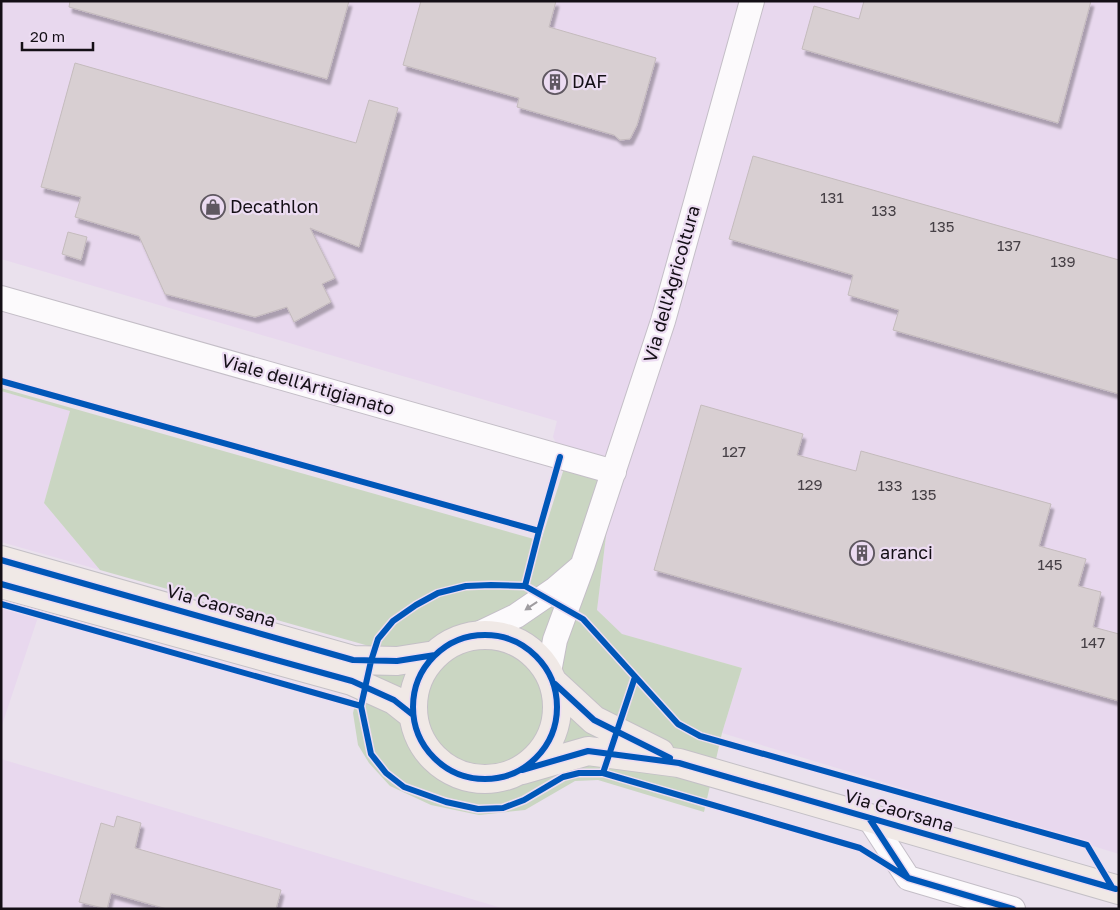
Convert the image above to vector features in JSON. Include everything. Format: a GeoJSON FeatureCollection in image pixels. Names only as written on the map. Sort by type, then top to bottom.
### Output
{"type":"FeatureCollection","features":[{"type":"Feature","properties":{"kind":"main road","name":"Via Caorsana"},"geometry":{"type":"LineString","coordinates":[[1,560],[353,660],[397,661],[435,655]]}},
{"type":"Feature","properties":{"kind":"main road"},"geometry":{"type":"LineString","coordinates":[[1,584],[352,681],[394,700],[413,715]]}},
{"type":"Feature","properties":{"kind":"main road"},"geometry":{"type":"LineString","coordinates":[[474,636],[496,636],[517,642],[535,654],[552,678],[594,720],[679,763],[588,751],[522,770],[502,778],[480,780],[458,775],[440,764],[425,749],[416,730],[413,715],[413,693],[421,673],[435,655],[452,642],[474,636]]}},
{"type":"Feature","properties":{"kind":"main road"},"geometry":{"type":"LineString","coordinates":[[522,770],[541,754],[554,733],[558,709],[552,678]]}},
{"type":"Feature","properties":{"kind":"main road","name":"Via Caorsana"},"geometry":{"type":"LineString","coordinates":[[679,763],[1116,889]]}},
{"type":"Feature","properties":{"kind":"street","name":"Via dell'Agricoltura"},"geometry":{"type":"LineString","coordinates":[[552,678],[555,640],[583,564],[663,321],[752,1]]}},
{"type":"Feature","properties":{"kind":"street","name":"Viale dell'Artigianato"},"geometry":{"type":"LineString","coordinates":[[1,298],[614,472]]}},
{"type":"Feature","properties":{"kind":"street","name":"Via dell'Agricoltura"},"geometry":{"type":"LineString","coordinates":[[474,636],[516,616],[554,590],[583,564]]}},
{"type":"Feature","properties":{"kind":"street"},"geometry":{"type":"LineString","coordinates":[[870,818],[908,878],[1013,909]]}},
{"type":"Feature","properties":{"kind":"shaded area"},"geometry":{"type":"Polygon","coordinates":[[[1,1],[1119,1],[1119,854],[722,733],[742,668],[621,634],[597,610],[614,471],[566,462],[553,437],[557,421],[1,259],[1,1]]]}},
{"type":"Feature","properties":{"kind":"shaded area"},"geometry":{"type":"Polygon","coordinates":[[[1,391],[71,411],[44,503],[100,570],[1,542],[1,391]]]}},
{"type":"Feature","properties":{"kind":"shaded area"},"geometry":{"type":"Polygon","coordinates":[[[1,602],[39,614],[1,728],[1,602]]]}},
{"type":"Feature","properties":{"kind":"shaded area"},"geometry":{"type":"Polygon","coordinates":[[[1,759],[505,909],[1,909],[1,759]]]}},
{"type":"Feature","properties":{"kind":"green space"},"geometry":{"type":"Polygon","coordinates":[[[1,388],[541,541],[566,462],[614,470],[597,610],[622,634],[742,668],[722,733],[704,812],[598,780],[575,781],[525,810],[479,815],[431,805],[390,786],[369,763],[358,745],[353,713],[369,646],[100,570],[44,503],[70,411],[1,391],[1,388]]]}},
{"type":"Feature","properties":{"kind":"building"},"geometry":{"type":"Polygon","coordinates":[[[70,1],[349,1],[327,79],[69,7],[70,1]]]}},
{"type":"Feature","properties":{"kind":"building","name":"DAF"},"geometry":{"type":"Polygon","coordinates":[[[421,1],[556,1],[549,27],[656,58],[637,125],[630,139],[620,140],[614,135],[517,107],[519,98],[403,65],[421,1]]]}},
{"type":"Feature","properties":{"kind":"building"},"geometry":{"type":"Polygon","coordinates":[[[864,1],[1091,1],[1058,123],[802,49],[814,6],[859,19],[864,1]]]}},
{"type":"Feature","properties":{"kind":"building"},"geometry":{"type":"Polygon","coordinates":[[[75,63],[356,143],[369,100],[398,108],[359,247],[310,228],[335,278],[322,284],[331,302],[294,322],[287,307],[255,317],[165,294],[139,236],[75,217],[81,197],[41,187],[75,63]]]}},
{"type":"Feature","properties":{"kind":"building"},"geometry":{"type":"Polygon","coordinates":[[[753,156],[1119,260],[1119,394],[893,330],[899,310],[848,295],[853,275],[729,239],[753,156]]]}},
{"type":"Feature","properties":{"kind":"building"},"geometry":{"type":"Polygon","coordinates":[[[68,232],[87,237],[81,260],[62,254],[68,232]]]}},
{"type":"Feature","properties":{"kind":"building","name":"aranci"},"geometry":{"type":"Polygon","coordinates":[[[701,405],[803,434],[797,455],[856,471],[861,451],[1051,504],[1039,546],[1086,559],[1078,586],[1101,592],[1093,627],[1119,634],[1119,701],[654,570],[701,405]]]}},
{"type":"Feature","properties":{"kind":"building"},"geometry":{"type":"Polygon","coordinates":[[[117,816],[141,823],[135,848],[281,890],[276,909],[167,909],[111,893],[107,909],[79,902],[101,823],[114,827],[117,816]]]}},
{"type":"Feature","properties":{"kind":"cycle path"},"geometry":{"type":"LineString","coordinates":[[1,381],[539,531],[525,586]]}},
{"type":"Feature","properties":{"kind":"cycle path"},"geometry":{"type":"LineString","coordinates":[[539,531],[560,457]]}},
{"type":"Feature","properties":{"kind":"cycle path"},"geometry":{"type":"LineString","coordinates":[[1,560],[353,660],[397,661],[435,655]]}},
{"type":"Feature","properties":{"kind":"cycle path"},"geometry":{"type":"LineString","coordinates":[[1,584],[352,681],[394,700],[413,715]]}},
{"type":"Feature","properties":{"kind":"cycle path"},"geometry":{"type":"LineString","coordinates":[[361,706],[378,639],[393,621],[438,593],[466,586],[525,586],[583,619],[678,724],[700,736],[1087,845],[1112,887]]}},
{"type":"Feature","properties":{"kind":"cycle path"},"geometry":{"type":"LineString","coordinates":[[1,604],[361,706],[371,754],[386,773],[404,787],[446,802],[478,809],[503,808],[524,800],[563,777],[579,773],[603,773],[860,848],[908,878]]}},
{"type":"Feature","properties":{"kind":"cycle path"},"geometry":{"type":"LineString","coordinates":[[485,635],[513,640],[536,656],[552,679],[557,707],[552,735],[536,758],[513,774],[485,779],[457,774],[434,758],[418,735],[413,707],[418,679],[434,656],[457,640],[485,635]]}},
{"type":"Feature","properties":{"kind":"cycle path"},"geometry":{"type":"LineString","coordinates":[[603,773],[635,677]]}},
{"type":"Feature","properties":{"kind":"cycle path"},"geometry":{"type":"LineString","coordinates":[[555,684],[594,720],[670,758]]}},
{"type":"Feature","properties":{"kind":"cycle path"},"geometry":{"type":"LineString","coordinates":[[522,770],[588,751],[679,763],[1116,889]]}},
{"type":"Feature","properties":{"kind":"cycle path"},"geometry":{"type":"LineString","coordinates":[[869,818],[908,878],[1013,909]]}},
{"type":"Feature","properties":{"kind":"place","name":"DAF"},"geometry":{"type":"Point","coordinates":[555,82]}},
{"type":"Feature","properties":{"kind":"place","name":"Decathlon"},"geometry":{"type":"Point","coordinates":[213,207]}},
{"type":"Feature","properties":{"kind":"place","name":"aranci"},"geometry":{"type":"Point","coordinates":[862,553]}}]}
